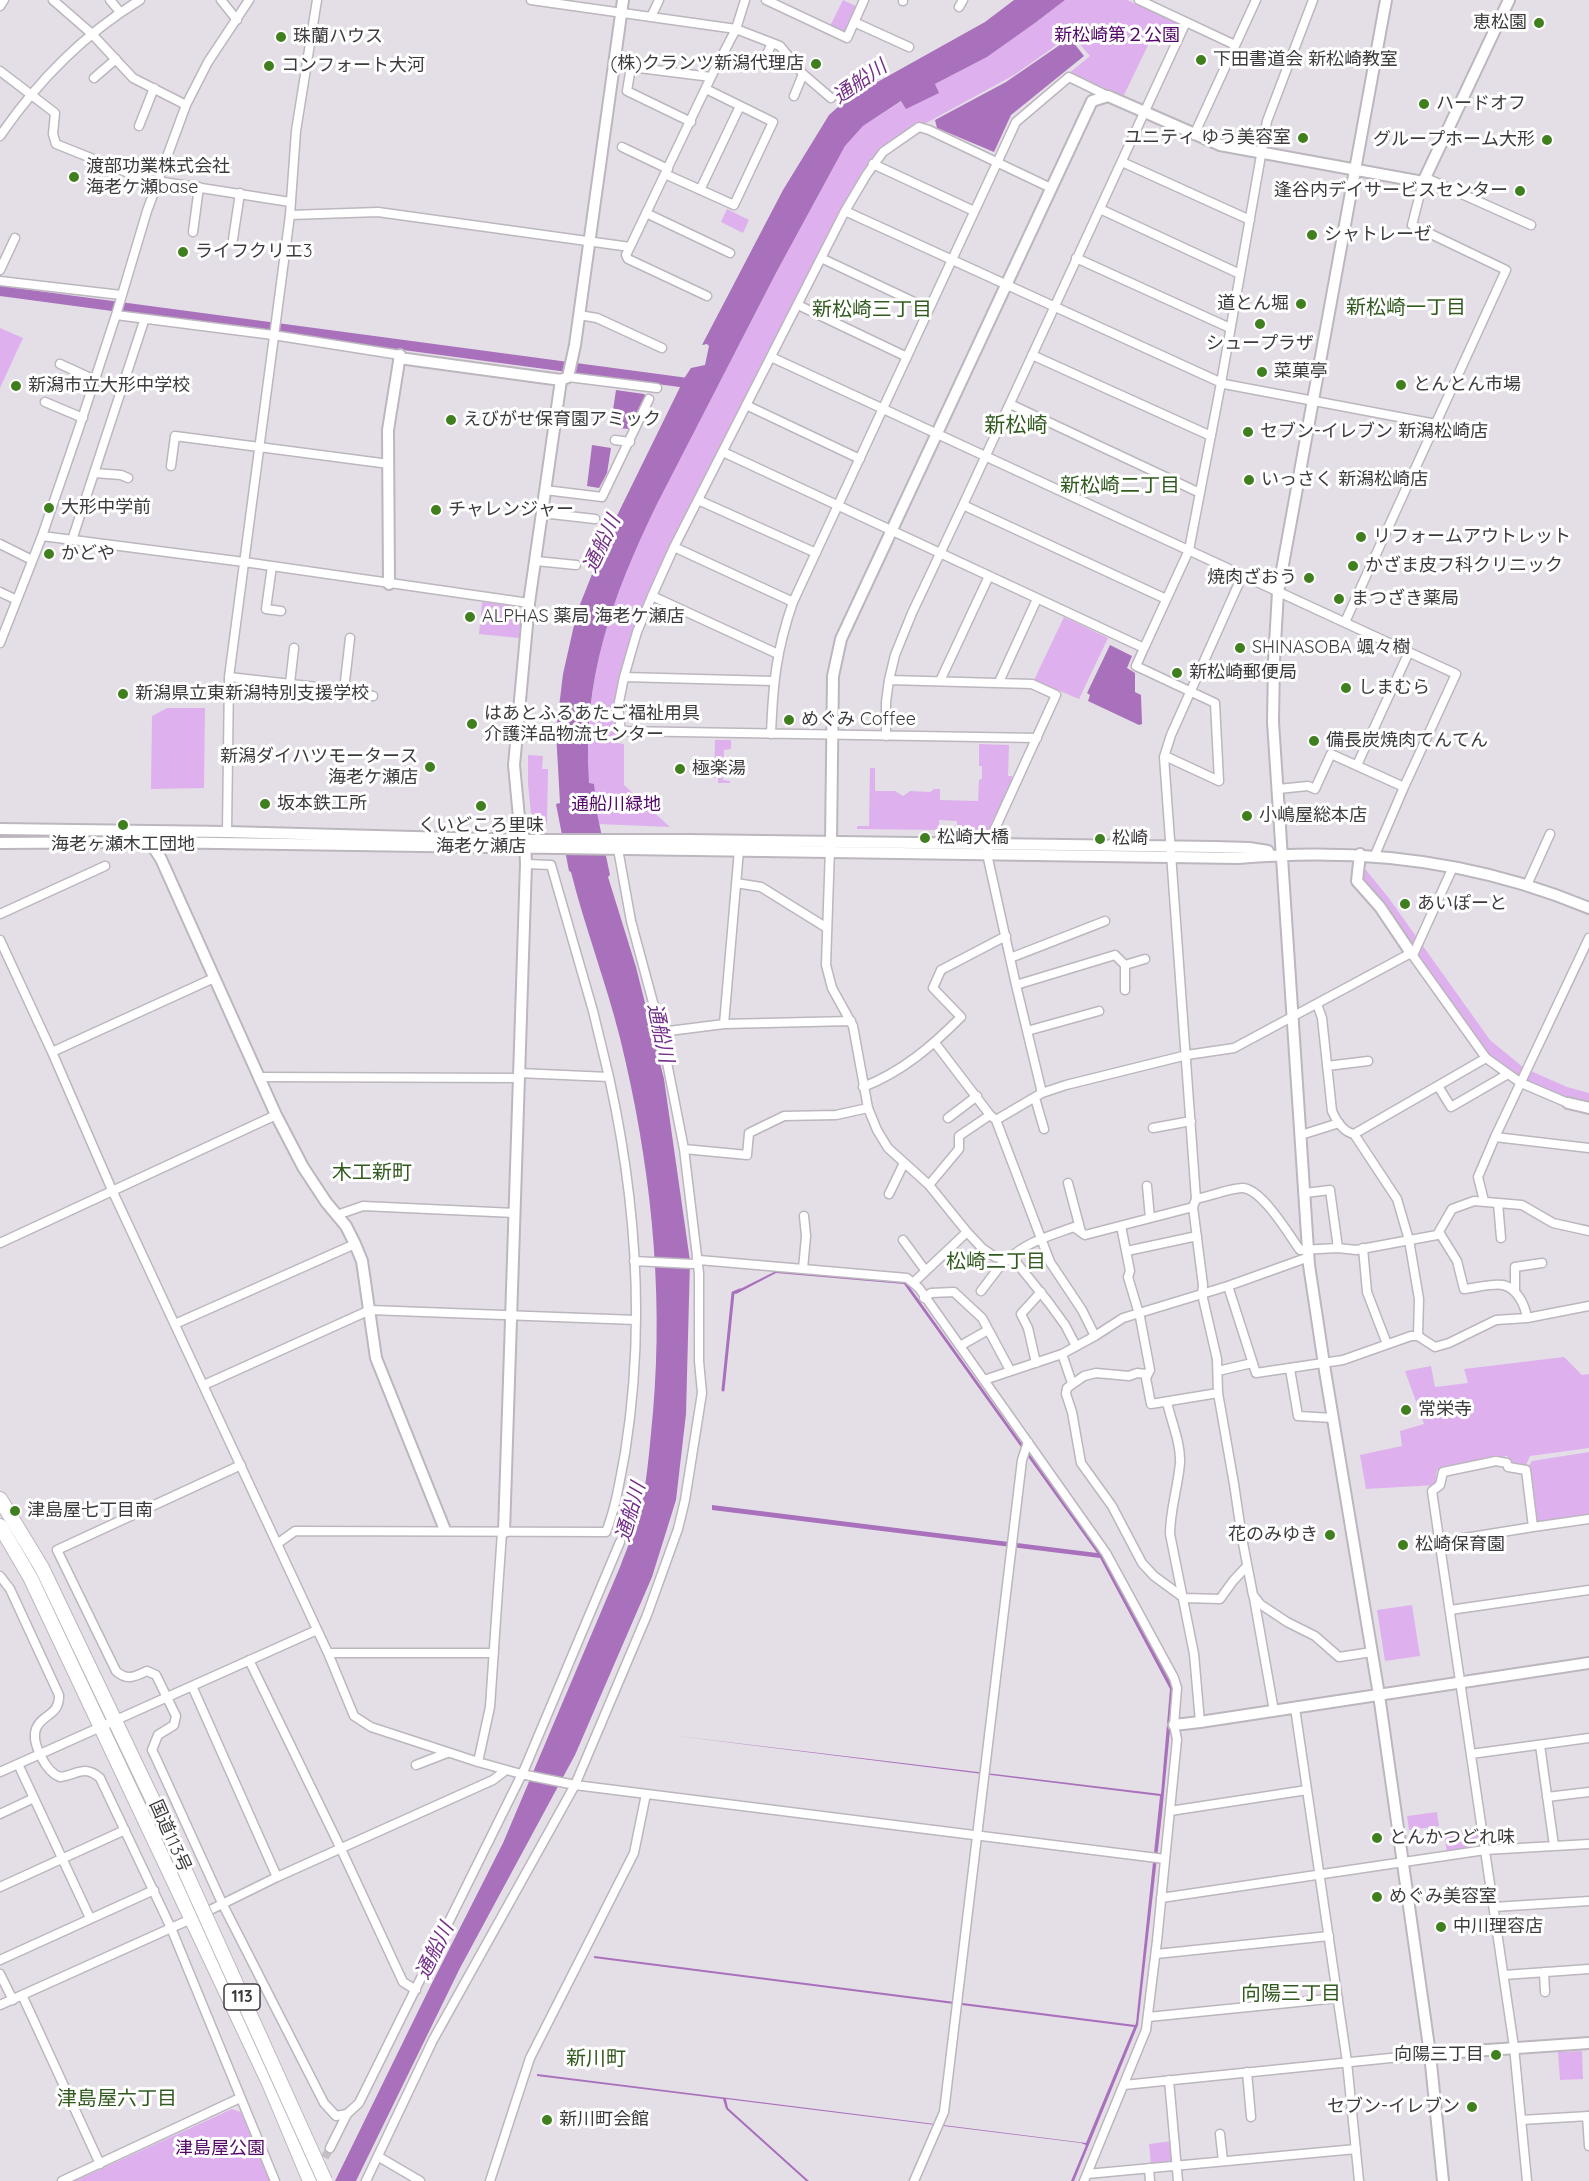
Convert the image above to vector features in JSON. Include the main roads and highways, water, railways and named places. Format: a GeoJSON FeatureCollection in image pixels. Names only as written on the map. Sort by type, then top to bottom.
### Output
{"type":"FeatureCollection","features":[{"type":"Feature","properties":{"kind":"highway","name":"国道113号"},"geometry":{"type":"LineString","coordinates":[[0,1499],[42,1568],[159,1813],[198,1916],[310,2181]]}},
{"type":"Feature","properties":{"kind":"highway","name":"国道113号"},"geometry":{"type":"LineString","coordinates":[[0,1526],[30,1577],[99,1727],[144,1818],[198,1916],[325,2181]]}},
{"type":"Feature","properties":{"kind":"waterway"},"geometry":{"type":"LineString","coordinates":[[0,291],[695,384]]}},
{"type":"Feature","properties":{"kind":"waterway"},"geometry":{"type":"LineString","coordinates":[[723,1390],[733,1293],[740,1290]]}},
{"type":"Feature","properties":{"kind":"tunnel"},"geometry":{"type":"LineString","coordinates":[[319,2168],[330,2148]]}},
{"type":"Feature","properties":{"kind":"place","name":"恵松園"},"geometry":{"type":"Point","coordinates":[1539,23]}},
{"type":"Feature","properties":{"kind":"place","name":"珠蘭ハウス"},"geometry":{"type":"Point","coordinates":[281,37]}},
{"type":"Feature","properties":{"kind":"place","name":"下田書道会 新松崎教室"},"geometry":{"type":"Point","coordinates":[1201,60]}},
{"type":"Feature","properties":{"kind":"place","name":"(株)クランツ新潟代理店"},"geometry":{"type":"Point","coordinates":[816,64]}},
{"type":"Feature","properties":{"kind":"place","name":"コンフォート大河"},"geometry":{"type":"Point","coordinates":[269,66]}},
{"type":"Feature","properties":{"kind":"place","name":"ハードオフ"},"geometry":{"type":"Point","coordinates":[1424,104]}},
{"type":"Feature","properties":{"kind":"place","name":"ユニティ ゆう美容室"},"geometry":{"type":"Point","coordinates":[1303,138]}},
{"type":"Feature","properties":{"kind":"place","name":"グループホーム大形"},"geometry":{"type":"Point","coordinates":[1547,140]}},
{"type":"Feature","properties":{"kind":"place","name":"渡部功業株式会社 海老ケ瀬base"},"geometry":{"type":"Point","coordinates":[74,177]}},
{"type":"Feature","properties":{"kind":"place","name":"逢谷内デイサービスセンター"},"geometry":{"type":"Point","coordinates":[1520,191]}},
{"type":"Feature","properties":{"kind":"place","name":"シャトレーゼ"},"geometry":{"type":"Point","coordinates":[1312,235]}},
{"type":"Feature","properties":{"kind":"place","name":"ライフクリエ3"},"geometry":{"type":"Point","coordinates":[183,252]}},
{"type":"Feature","properties":{"kind":"place","name":"道とん堀"},"geometry":{"type":"Point","coordinates":[1301,304]}},
{"type":"Feature","properties":{"kind":"place","name":"シュープラザ"},"geometry":{"type":"Point","coordinates":[1260,324]}},
{"type":"Feature","properties":{"kind":"place","name":"菜菓亭"},"geometry":{"type":"Point","coordinates":[1262,372]}},
{"type":"Feature","properties":{"kind":"place","name":"とんとん市場"},"geometry":{"type":"Point","coordinates":[1401,385]}},
{"type":"Feature","properties":{"kind":"place","name":"新潟市立大形中学校"},"geometry":{"type":"Point","coordinates":[16,386]}},
{"type":"Feature","properties":{"kind":"place","name":"えびがせ保育園アミック"},"geometry":{"type":"Point","coordinates":[451,420]}},
{"type":"Feature","properties":{"kind":"place","name":"セブン-イレブン 新潟松崎店"},"geometry":{"type":"Point","coordinates":[1248,432]}},
{"type":"Feature","properties":{"kind":"place","name":"いっさく 新潟松崎店"},"geometry":{"type":"Point","coordinates":[1249,480]}},
{"type":"Feature","properties":{"kind":"place","name":"大形中学前"},"geometry":{"type":"Point","coordinates":[49,508]}},
{"type":"Feature","properties":{"kind":"place","name":"チャレンジャー"},"geometry":{"type":"Point","coordinates":[436,510]}},
{"type":"Feature","properties":{"kind":"place","name":"リフォームアウトレット"},"geometry":{"type":"Point","coordinates":[1361,537]}},
{"type":"Feature","properties":{"kind":"place","name":"かどや"},"geometry":{"type":"Point","coordinates":[49,554]}},
{"type":"Feature","properties":{"kind":"place","name":"かざま皮フ科クリニック"},"geometry":{"type":"Point","coordinates":[1353,566]}},
{"type":"Feature","properties":{"kind":"place","name":"焼肉ざおう"},"geometry":{"type":"Point","coordinates":[1309,578]}},
{"type":"Feature","properties":{"kind":"place","name":"まつざき薬局"},"geometry":{"type":"Point","coordinates":[1339,599]}},
{"type":"Feature","properties":{"kind":"place","name":"ALPHAS 薬局 海老ケ瀬店"},"geometry":{"type":"Point","coordinates":[470,617]}},
{"type":"Feature","properties":{"kind":"place","name":"SHINASOBA 颯々樹"},"geometry":{"type":"Point","coordinates":[1240,648]}},
{"type":"Feature","properties":{"kind":"place","name":"新松崎郵便局"},"geometry":{"type":"Point","coordinates":[1177,673]}},
{"type":"Feature","properties":{"kind":"place","name":"しまむら"},"geometry":{"type":"Point","coordinates":[1346,688]}},
{"type":"Feature","properties":{"kind":"place","name":"新潟県立東新潟特別支援学校"},"geometry":{"type":"Point","coordinates":[123,694]}},
{"type":"Feature","properties":{"kind":"place","name":"めぐみ Coffee"},"geometry":{"type":"Point","coordinates":[789,720]}},
{"type":"Feature","properties":{"kind":"place","name":"はあとふるあたご福祉用具 介護洋品物流センター"},"geometry":{"type":"Point","coordinates":[472,724]}},
{"type":"Feature","properties":{"kind":"place","name":"備長炭焼肉てんてん"},"geometry":{"type":"Point","coordinates":[1314,741]}},
{"type":"Feature","properties":{"kind":"place","name":"新潟ダイハツモータース 海老ケ瀬店"},"geometry":{"type":"Point","coordinates":[430,767]}},
{"type":"Feature","properties":{"kind":"place","name":"極楽湯"},"geometry":{"type":"Point","coordinates":[680,769]}},
{"type":"Feature","properties":{"kind":"place","name":"坂本鉄工所"},"geometry":{"type":"Point","coordinates":[265,804]}},
{"type":"Feature","properties":{"kind":"place","name":"くいどころ里味 海老ケ瀬店"},"geometry":{"type":"Point","coordinates":[481,806]}},
{"type":"Feature","properties":{"kind":"place","name":"小嶋屋総本店"},"geometry":{"type":"Point","coordinates":[1247,816]}},
{"type":"Feature","properties":{"kind":"place","name":"海老ヶ瀬木工団地"},"geometry":{"type":"Point","coordinates":[123,825]}},
{"type":"Feature","properties":{"kind":"place","name":"松崎大橋"},"geometry":{"type":"Point","coordinates":[925,838]}},
{"type":"Feature","properties":{"kind":"place","name":"松崎"},"geometry":{"type":"Point","coordinates":[1100,839]}},
{"type":"Feature","properties":{"kind":"place","name":"あいぽーと"},"geometry":{"type":"Point","coordinates":[1405,904]}},
{"type":"Feature","properties":{"kind":"place","name":"常栄寺"},"geometry":{"type":"Point","coordinates":[1406,1410]}},
{"type":"Feature","properties":{"kind":"place","name":"津島屋七丁目南"},"geometry":{"type":"Point","coordinates":[15,1511]}},
{"type":"Feature","properties":{"kind":"place","name":"花のみゆき"},"geometry":{"type":"Point","coordinates":[1330,1535]}},
{"type":"Feature","properties":{"kind":"place","name":"松崎保育園"},"geometry":{"type":"Point","coordinates":[1403,1545]}},
{"type":"Feature","properties":{"kind":"place","name":"とんかつどれ味"},"geometry":{"type":"Point","coordinates":[1377,1838]}},
{"type":"Feature","properties":{"kind":"place","name":"めぐみ美容室"},"geometry":{"type":"Point","coordinates":[1377,1897]}},
{"type":"Feature","properties":{"kind":"place","name":"中川理容店"},"geometry":{"type":"Point","coordinates":[1441,1927]}},
{"type":"Feature","properties":{"kind":"place","name":"向陽三丁目"},"geometry":{"type":"Point","coordinates":[1496,2055]}},
{"type":"Feature","properties":{"kind":"place","name":"セブン-イレブン"},"geometry":{"type":"Point","coordinates":[1472,2107]}},
{"type":"Feature","properties":{"kind":"place","name":"新川町会館"},"geometry":{"type":"Point","coordinates":[547,2120]}},
{"type":"Feature","properties":{"kind":"district","name":"新松崎一丁目"},"geometry":{"type":"Point","coordinates":[1406,308]}},
{"type":"Feature","properties":{"kind":"district","name":"新松崎三丁目"},"geometry":{"type":"Point","coordinates":[872,310]}},
{"type":"Feature","properties":{"kind":"district","name":"新松崎"},"geometry":{"type":"Point","coordinates":[1016,426]}},
{"type":"Feature","properties":{"kind":"district","name":"新松崎二丁目"},"geometry":{"type":"Point","coordinates":[1120,486]}},
{"type":"Feature","properties":{"kind":"district","name":"木工新町"},"geometry":{"type":"Point","coordinates":[372,1173]}},
{"type":"Feature","properties":{"kind":"district","name":"松崎二丁目"},"geometry":{"type":"Point","coordinates":[996,1262]}},
{"type":"Feature","properties":{"kind":"district","name":"向陽三丁目"},"geometry":{"type":"Point","coordinates":[1291,1994]}},
{"type":"Feature","properties":{"kind":"district","name":"新川町"},"geometry":{"type":"Point","coordinates":[596,2059]}},
{"type":"Feature","properties":{"kind":"district","name":"津島屋六丁目"},"geometry":{"type":"Point","coordinates":[117,2099]}},
{"type":"Feature","properties":{"kind":"park label","name":"新松崎第２公園"},"geometry":{"type":"Point","coordinates":[1117,36]}},
{"type":"Feature","properties":{"kind":"park label","name":"通船川緑地"},"geometry":{"type":"Point","coordinates":[616,805]}},
{"type":"Feature","properties":{"kind":"park label","name":"津島屋公園"},"geometry":{"type":"Point","coordinates":[220,2149]}},
{"type":"Feature","properties":{"kind":"water label","name":"通船川"},"geometry":{"type":"Point","coordinates":[860,82]}},
{"type":"Feature","properties":{"kind":"water label","name":"通船川"},"geometry":{"type":"Point","coordinates":[602,544]}},
{"type":"Feature","properties":{"kind":"water label","name":"通船川"},"geometry":{"type":"Point","coordinates":[660,1033]}},
{"type":"Feature","properties":{"kind":"water label","name":"通船川"},"geometry":{"type":"Point","coordinates":[631,1512]}},
{"type":"Feature","properties":{"kind":"water label","name":"通船川"},"geometry":{"type":"Point","coordinates":[435,1951]}}]}
